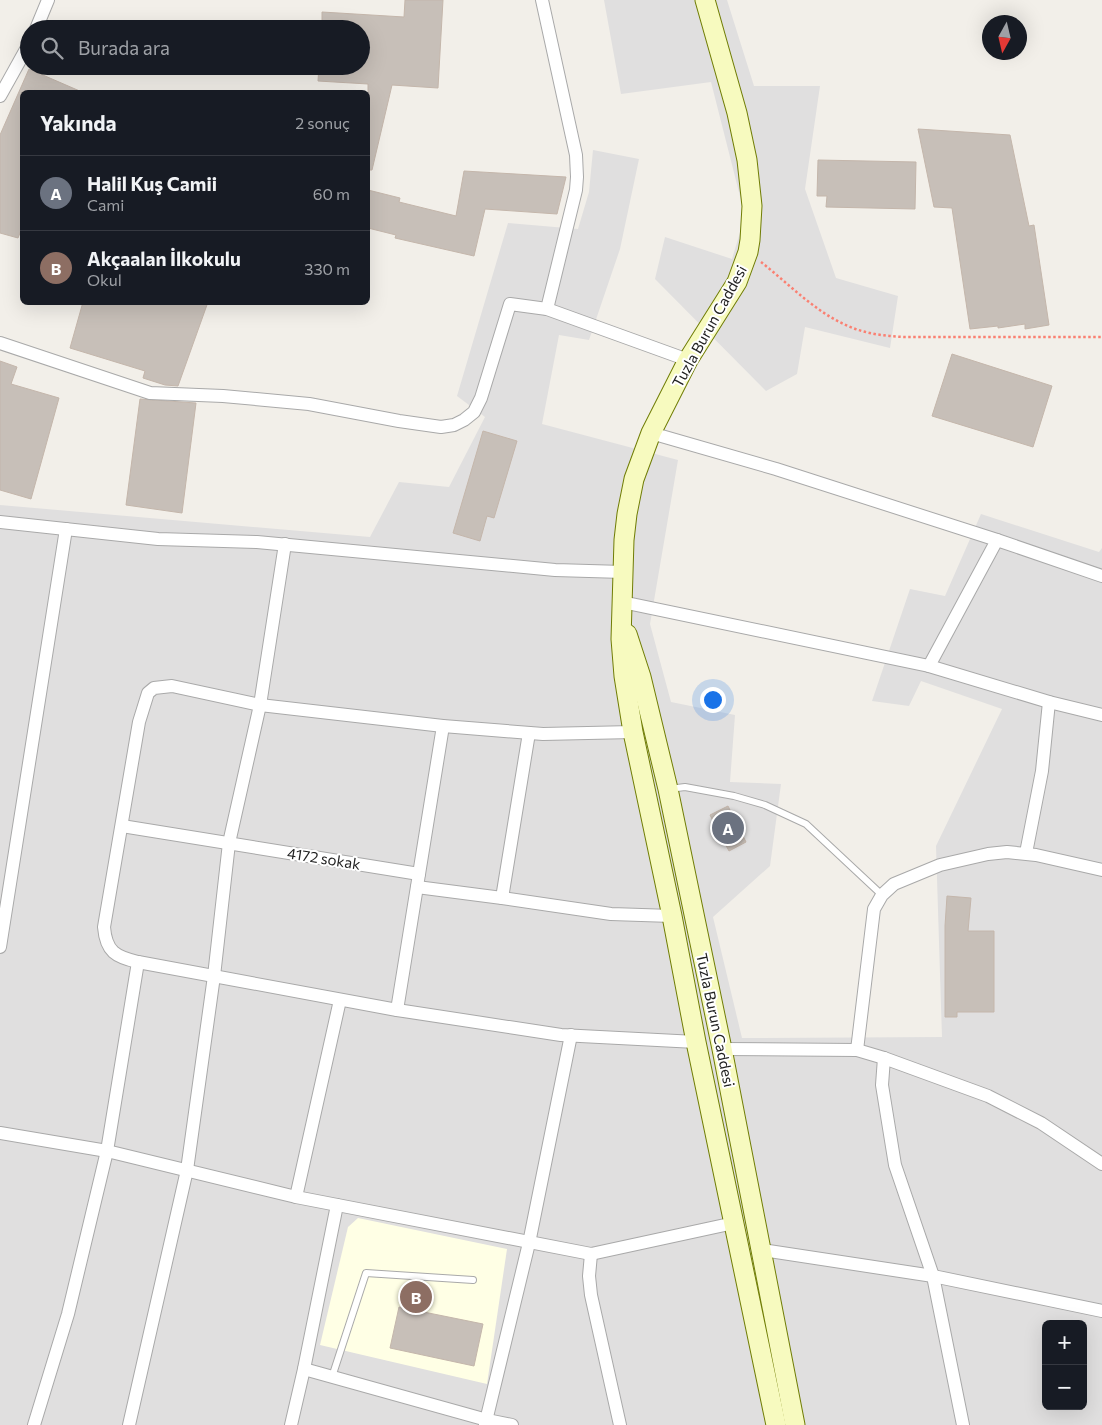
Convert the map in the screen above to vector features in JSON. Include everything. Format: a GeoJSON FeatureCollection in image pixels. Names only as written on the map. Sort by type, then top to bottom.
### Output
{"type":"FeatureCollection","features":[{"type":"Feature","properties":{"kind":"main road","name":"Tuzla Burun Caddesi"},"geometry":{"type":"LineString","coordinates":[[705,0],[737,113],[747,160],[752,224],[748,252],[737,282],[688,360],[651,433],[639,463],[631,492],[624,540],[621,611],[624,676],[633,732],[776,1425]]}},
{"type":"Feature","properties":{"kind":"main road","name":"Tuzla Burun Caddesi"},"geometry":{"type":"LineString","coordinates":[[621,611],[641,677],[668,789],[722,1049],[795,1425]]}},
{"type":"Feature","properties":{"kind":"street"},"geometry":{"type":"LineString","coordinates":[[40,20],[48,0]]}},
{"type":"Feature","properties":{"kind":"street"},"geometry":{"type":"LineString","coordinates":[[542,0],[576,155],[577,177],[576,190],[547,309]]}},
{"type":"Feature","properties":{"kind":"street"},"geometry":{"type":"LineString","coordinates":[[0,96],[20,60]]}},
{"type":"Feature","properties":{"kind":"street"},"geometry":{"type":"LineString","coordinates":[[0,343],[150,393],[223,396],[309,404],[441,427],[454,425],[474,412],[481,398],[510,304],[547,309],[688,360]]}},
{"type":"Feature","properties":{"kind":"street"},"geometry":{"type":"LineString","coordinates":[[651,433],[776,468],[1102,576]]}},
{"type":"Feature","properties":{"kind":"street"},"geometry":{"type":"LineString","coordinates":[[0,522],[158,539],[286,544],[555,570],[623,572]]}},
{"type":"Feature","properties":{"kind":"street"},"geometry":{"type":"LineString","coordinates":[[0,946],[66,529]]}},
{"type":"Feature","properties":{"kind":"street"},"geometry":{"type":"LineString","coordinates":[[929,666],[997,540]]}},
{"type":"Feature","properties":{"kind":"street"},"geometry":{"type":"LineString","coordinates":[[130,1425],[187,1170],[214,976],[229,843],[260,705],[286,544]]}},
{"type":"Feature","properties":{"kind":"street"},"geometry":{"type":"LineString","coordinates":[[621,611],[929,666],[1049,702],[1102,715]]}},
{"type":"Feature","properties":{"kind":"street"},"geometry":{"type":"LineString","coordinates":[[633,732],[543,734],[443,726],[260,705],[172,686],[154,688],[148,693],[139,722],[104,927],[105,937],[113,952],[120,958],[340,1000],[572,1036],[696,1042]]}},
{"type":"Feature","properties":{"kind":"street"},"geometry":{"type":"LineString","coordinates":[[1026,854],[1042,771],[1049,702]]}},
{"type":"Feature","properties":{"kind":"street"},"geometry":{"type":"LineString","coordinates":[[397,1010],[443,726]]}},
{"type":"Feature","properties":{"kind":"street"},"geometry":{"type":"LineString","coordinates":[[502,898],[528,733]]}},
{"type":"Feature","properties":{"kind":"street","name":"4172 sokak"},"geometry":{"type":"LineString","coordinates":[[122,826],[420,874]]}},
{"type":"Feature","properties":{"kind":"street"},"geometry":{"type":"LineString","coordinates":[[857,1050],[874,909],[882,895],[894,884],[940,865],[988,854],[1026,854],[1102,870]]}},
{"type":"Feature","properties":{"kind":"street"},"geometry":{"type":"LineString","coordinates":[[417,887],[611,914],[672,916]]}},
{"type":"Feature","properties":{"kind":"street"},"geometry":{"type":"LineString","coordinates":[[34,1425],[68,1314],[107,1151],[138,962]]}},
{"type":"Feature","properties":{"kind":"street"},"geometry":{"type":"LineString","coordinates":[[296,1198],[340,1000]]}},
{"type":"Feature","properties":{"kind":"street"},"geometry":{"type":"LineString","coordinates":[[486,1422],[529,1242],[572,1036]]}},
{"type":"Feature","properties":{"kind":"street"},"geometry":{"type":"LineString","coordinates":[[722,1049],[857,1050],[884,1058],[988,1096],[1041,1123],[1102,1164]]}},
{"type":"Feature","properties":{"kind":"street"},"geometry":{"type":"LineString","coordinates":[[884,1058],[882,1085],[895,1165],[933,1276],[963,1425]]}},
{"type":"Feature","properties":{"kind":"street"},"geometry":{"type":"LineString","coordinates":[[0,1133],[107,1151],[296,1198],[591,1254],[734,1223]]}},
{"type":"Feature","properties":{"kind":"street"},"geometry":{"type":"LineString","coordinates":[[291,1425],[304,1369],[336,1205]]}},
{"type":"Feature","properties":{"kind":"street"},"geometry":{"type":"LineString","coordinates":[[762,1250],[933,1276],[1102,1311]]}},
{"type":"Feature","properties":{"kind":"street"},"geometry":{"type":"LineString","coordinates":[[591,1254],[589,1276],[591,1295],[620,1425]]}},
{"type":"Feature","properties":{"kind":"street"},"geometry":{"type":"LineString","coordinates":[[304,1369],[486,1422],[512,1425]]}},
{"type":"Feature","properties":{"kind":"lane"},"geometry":{"type":"LineString","coordinates":[[668,789],[685,787],[734,796],[765,805],[806,824],[882,895]]}},
{"type":"Feature","properties":{"kind":"lane"},"geometry":{"type":"LineString","coordinates":[[332,1377],[366,1273],[473,1280]]}},
{"type":"Feature","properties":{"kind":"path"},"geometry":{"type":"LineString","coordinates":[[748,252],[827,316],[867,332],[884,336],[904,337],[1102,337]]}},
{"type":"Feature","properties":{"kind":"shaded area"},"geometry":{"type":"Polygon","coordinates":[[[604,0],[727,0],[754,86],[820,86],[805,189],[836,278],[898,296],[890,348],[805,327],[797,374],[766,391],[655,279],[665,237],[732,259],[745,216],[711,82],[621,94],[604,0]]]}},
{"type":"Feature","properties":{"kind":"shaded area"},"geometry":{"type":"Polygon","coordinates":[[[593,150],[639,159],[620,249],[589,340],[559,335],[542,424],[678,460],[650,624],[671,702],[735,715],[730,782],[781,784],[770,866],[713,917],[742,1038],[942,1037],[936,846],[1002,709],[921,681],[909,706],[872,701],[910,589],[945,596],[981,514],[1099,552],[1102,548],[1102,1425],[0,1425],[0,505],[370,537],[399,482],[449,487],[485,417],[457,396],[508,223],[578,229],[589,192],[593,150]]]}},
{"type":"Feature","properties":{"kind":"shaded area"},"geometry":{"type":"Polygon","coordinates":[[[358,1218],[507,1249],[487,1384],[320,1345],[348,1227],[358,1218]]]}},
{"type":"Feature","properties":{"kind":"building"},"geometry":{"type":"Polygon","coordinates":[[[405,0],[443,0],[438,88],[392,85],[372,170],[370,170],[370,90],[368,90],[368,84],[318,81],[318,75],[370,75],[370,20],[322,20],[322,12],[404,17],[405,0]]]}},
{"type":"Feature","properties":{"kind":"building"},"geometry":{"type":"Polygon","coordinates":[[[26,75],[43,75],[77,90],[20,90],[20,233],[18,238],[0,233],[0,135],[26,75]]]}},
{"type":"Feature","properties":{"kind":"building"},"geometry":{"type":"Polygon","coordinates":[[[918,129],[1010,135],[1029,226],[1034,225],[1049,325],[1025,329],[1025,324],[998,328],[998,326],[970,329],[952,208],[934,207],[918,129]]]}},
{"type":"Feature","properties":{"kind":"building"},"geometry":{"type":"Polygon","coordinates":[[[818,160],[916,162],[915,209],[826,207],[827,196],[817,196],[818,160]]]}},
{"type":"Feature","properties":{"kind":"building"},"geometry":{"type":"Polygon","coordinates":[[[464,171],[566,177],[557,214],[485,209],[474,256],[395,238],[396,235],[370,228],[370,190],[400,198],[399,202],[456,216],[464,171]]]}},
{"type":"Feature","properties":{"kind":"building"},"geometry":{"type":"Polygon","coordinates":[[[82,305],[207,305],[178,386],[165,385],[143,378],[145,371],[70,348],[82,305]]]}},
{"type":"Feature","properties":{"kind":"building"},"geometry":{"type":"Polygon","coordinates":[[[952,354],[1052,386],[1033,447],[932,416],[952,354]]]}},
{"type":"Feature","properties":{"kind":"building"},"geometry":{"type":"Polygon","coordinates":[[[0,361],[17,367],[11,384],[59,398],[31,499],[0,490],[0,361]]]}},
{"type":"Feature","properties":{"kind":"building"},"geometry":{"type":"Polygon","coordinates":[[[140,399],[196,403],[182,513],[126,505],[140,399]]]}},
{"type":"Feature","properties":{"kind":"building"},"geometry":{"type":"Polygon","coordinates":[[[483,431],[517,441],[494,518],[487,516],[480,541],[453,533],[483,431]]]}},
{"type":"Feature","properties":{"kind":"building"},"geometry":{"type":"Polygon","coordinates":[[[728,806],[746,842],[729,851],[710,815],[728,806]]]}},
{"type":"Feature","properties":{"kind":"building"},"geometry":{"type":"Polygon","coordinates":[[[947,896],[971,898],[968,931],[994,931],[994,1012],[957,1012],[957,1017],[945,1017],[945,926],[947,896]]]}},
{"type":"Feature","properties":{"kind":"building"},"geometry":{"type":"Polygon","coordinates":[[[399,1307],[483,1324],[474,1366],[390,1348],[399,1307]]]}},
{"type":"Feature","properties":{"kind":"place","name":"Halil Kuş Camii"},"geometry":{"type":"Point","coordinates":[728,828]}},
{"type":"Feature","properties":{"kind":"place","name":"Akçaalan İlkokulu"},"geometry":{"type":"Point","coordinates":[416,1297]}}]}
